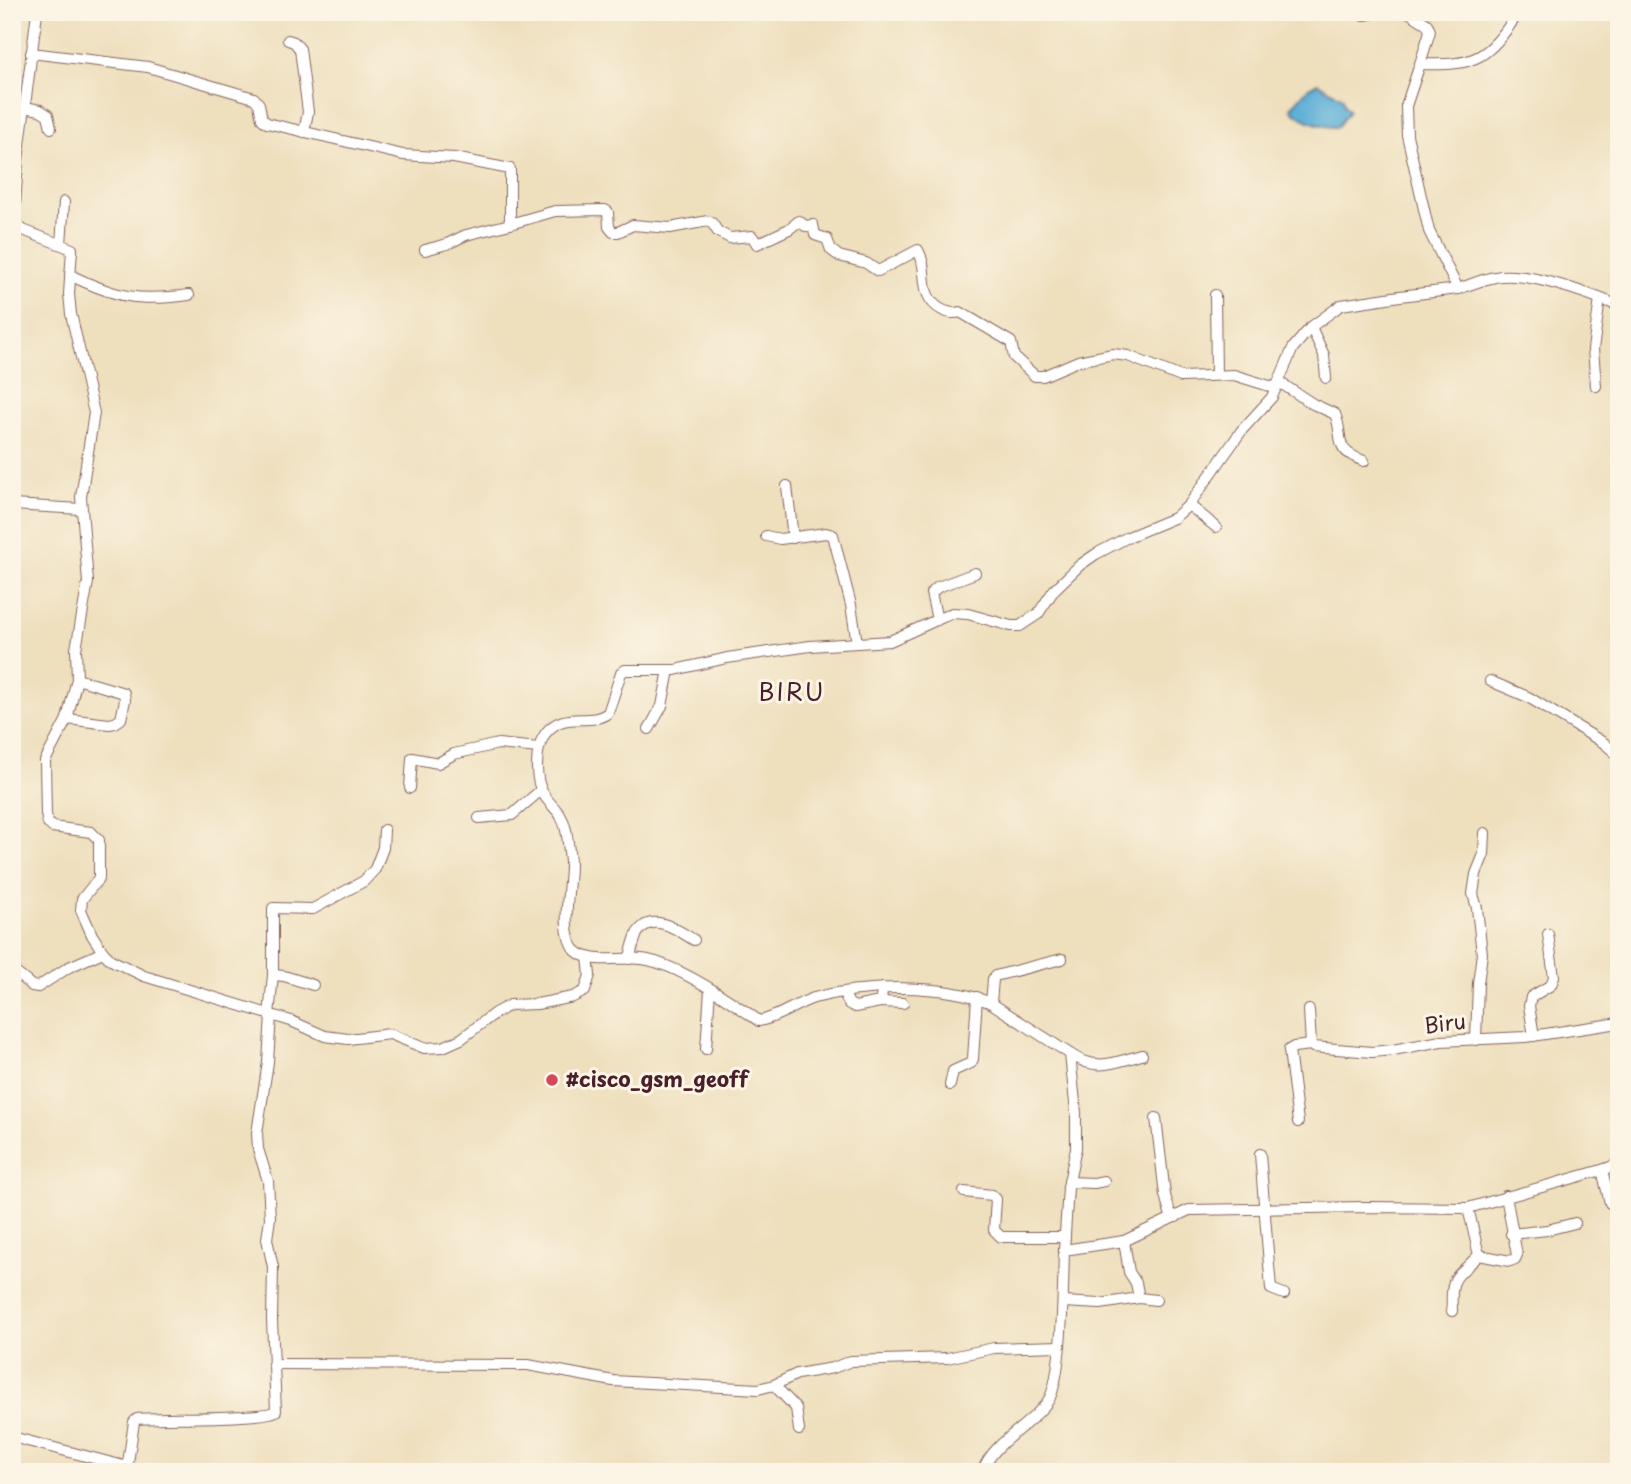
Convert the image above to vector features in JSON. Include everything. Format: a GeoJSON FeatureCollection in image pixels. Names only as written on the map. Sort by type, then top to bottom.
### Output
{"type":"FeatureCollection","features":[{"type":"Feature","properties":{"kind":"street"},"geometry":{"type":"LineString","coordinates":[[37,12],[18,160],[14,222],[23,230],[72,249],[69,275],[71,314],[94,413],[81,509],[88,582],[76,649],[77,679],[67,719],[46,761],[47,819],[52,827],[91,832],[99,840],[99,878],[84,895],[81,904],[84,918],[103,952],[123,967],[144,976],[291,1021],[325,1036],[348,1039],[390,1034],[424,1048],[443,1047],[510,1005],[537,1004],[573,997],[585,991],[590,975],[588,957]]}},
{"type":"Feature","properties":{"kind":"street"},"geometry":{"type":"LineString","coordinates":[[1345,12],[1366,15],[1379,12]]}},
{"type":"Feature","properties":{"kind":"street"},"geometry":{"type":"LineString","coordinates":[[1408,12],[1427,24],[1430,31],[1406,106],[1407,135],[1429,231],[1458,289]]}},
{"type":"Feature","properties":{"kind":"street"},"geometry":{"type":"LineString","coordinates":[[1420,64],[1454,65],[1471,61],[1502,38],[1519,12]]}},
{"type":"Feature","properties":{"kind":"street"},"geometry":{"type":"LineString","coordinates":[[288,40],[294,41],[300,49],[303,90],[308,112],[304,132]]}},
{"type":"Feature","properties":{"kind":"street"},"geometry":{"type":"LineString","coordinates":[[31,52],[148,67],[175,74],[254,98],[259,104],[260,116],[264,121],[304,132],[403,155],[454,158],[509,168],[510,224]]}},
{"type":"Feature","properties":{"kind":"street"},"geometry":{"type":"LineString","coordinates":[[25,107],[48,115],[51,128]]}},
{"type":"Feature","properties":{"kind":"street"},"geometry":{"type":"LineString","coordinates":[[61,244],[64,202]]}},
{"type":"Feature","properties":{"kind":"street"},"geometry":{"type":"LineString","coordinates":[[425,250],[466,235],[555,211],[605,210],[608,212],[608,227],[613,232],[633,225],[670,228],[708,221],[723,236],[752,236],[757,244],[789,229],[799,221],[805,226],[813,225],[815,235],[827,239],[831,250],[839,256],[871,265],[878,271],[918,250],[925,267],[929,298],[943,311],[951,314],[960,312],[1011,342],[1014,357],[1035,376],[1043,376],[1078,361],[1112,354],[1128,356],[1181,377],[1234,375],[1278,385],[1335,414],[1340,444],[1344,451],[1364,461]]}},
{"type":"Feature","properties":{"kind":"street"},"geometry":{"type":"LineString","coordinates":[[69,275],[100,290],[123,297],[162,298],[189,295]]}},
{"type":"Feature","properties":{"kind":"street"},"geometry":{"type":"LineString","coordinates":[[1142,1055],[1111,1064],[1096,1066],[1084,1063],[977,997],[901,987],[810,999],[759,1020],[710,989],[659,963],[588,957],[574,948],[569,935],[566,901],[570,863],[566,828],[561,813],[541,790],[537,772],[545,734],[566,719],[596,719],[608,713],[621,674],[625,670],[669,670],[810,646],[896,640],[951,613],[1020,626],[1038,614],[1054,590],[1080,565],[1104,548],[1174,519],[1189,505],[1242,430],[1272,397],[1293,348],[1311,327],[1341,305],[1458,289],[1495,277],[1511,275],[1578,289],[1619,306]]}},
{"type":"Feature","properties":{"kind":"street"},"geometry":{"type":"LineString","coordinates":[[1215,295],[1216,375]]}},
{"type":"Feature","properties":{"kind":"street"},"geometry":{"type":"LineString","coordinates":[[1596,386],[1593,349],[1600,299]]}},
{"type":"Feature","properties":{"kind":"street"},"geometry":{"type":"LineString","coordinates":[[1311,327],[1324,355],[1326,378]]}},
{"type":"Feature","properties":{"kind":"street"},"geometry":{"type":"LineString","coordinates":[[787,486],[793,538]]}},
{"type":"Feature","properties":{"kind":"street"},"geometry":{"type":"LineString","coordinates":[[12,505],[81,509]]}},
{"type":"Feature","properties":{"kind":"street"},"geometry":{"type":"LineString","coordinates":[[1189,505],[1216,527]]}},
{"type":"Feature","properties":{"kind":"street"},"geometry":{"type":"LineString","coordinates":[[766,536],[780,539],[826,533],[834,538],[851,605],[857,643]]}},
{"type":"Feature","properties":{"kind":"street"},"geometry":{"type":"LineString","coordinates":[[937,620],[931,593],[938,587],[975,573]]}},
{"type":"Feature","properties":{"kind":"street"},"geometry":{"type":"LineString","coordinates":[[649,729],[662,706],[669,670]]}},
{"type":"Feature","properties":{"kind":"street"},"geometry":{"type":"LineString","coordinates":[[67,719],[109,724],[121,719],[124,693],[77,679]]}},
{"type":"Feature","properties":{"kind":"street"},"geometry":{"type":"LineString","coordinates":[[1490,681],[1528,697],[1604,743],[1619,756]]}},
{"type":"Feature","properties":{"kind":"street"},"geometry":{"type":"LineString","coordinates":[[410,788],[411,758],[438,764],[454,754],[498,744],[540,748]]}},
{"type":"Feature","properties":{"kind":"street"},"geometry":{"type":"LineString","coordinates":[[479,818],[512,815],[541,790]]}},
{"type":"Feature","properties":{"kind":"street"},"geometry":{"type":"LineString","coordinates":[[12,1437],[127,1465],[134,1422],[137,1419],[274,1413],[273,1267],[267,1239],[270,1218],[268,1181],[258,1149],[257,1133],[268,1062],[273,975],[273,908],[313,909],[353,889],[374,869],[383,848],[384,830]]}},
{"type":"Feature","properties":{"kind":"street"},"geometry":{"type":"LineString","coordinates":[[1476,1040],[1482,954],[1473,894],[1476,874],[1484,854],[1485,833]]}},
{"type":"Feature","properties":{"kind":"street"},"geometry":{"type":"LineString","coordinates":[[629,959],[638,932],[650,923],[666,924],[694,940]]}},
{"type":"Feature","properties":{"kind":"street"},"geometry":{"type":"LineString","coordinates":[[1534,1036],[1529,1006],[1531,997],[1551,985],[1554,976],[1548,934]]}},
{"type":"Feature","properties":{"kind":"street"},"geometry":{"type":"LineString","coordinates":[[12,970],[38,987],[69,967],[103,952]]}},
{"type":"Feature","properties":{"kind":"street"},"geometry":{"type":"LineString","coordinates":[[990,1003],[995,976],[1062,958]]}},
{"type":"Feature","properties":{"kind":"street"},"geometry":{"type":"LineString","coordinates":[[273,975],[313,985]]}},
{"type":"Feature","properties":{"kind":"street"},"geometry":{"type":"LineString","coordinates":[[880,1002],[883,988]]}},
{"type":"Feature","properties":{"kind":"street"},"geometry":{"type":"LineString","coordinates":[[706,1049],[710,989]]}},
{"type":"Feature","properties":{"kind":"street"},"geometry":{"type":"LineString","coordinates":[[844,993],[852,1006],[880,1002],[903,1003]]}},
{"type":"Feature","properties":{"kind":"street"},"geometry":{"type":"LineString","coordinates":[[950,1085],[953,1071],[971,1063],[973,1059],[977,997]]}},
{"type":"Feature","properties":{"kind":"street"},"geometry":{"type":"LineString","coordinates":[[1298,1122],[1289,1050],[1311,1045],[1309,1010]]}},
{"type":"Feature","properties":{"kind":"street","name":"Biru"},"geometry":{"type":"LineString","coordinates":[[1311,1045],[1316,1049],[1373,1052],[1414,1048],[1441,1041],[1534,1036],[1619,1023]]}},
{"type":"Feature","properties":{"kind":"street"},"geometry":{"type":"LineString","coordinates":[[982,1472],[992,1452],[1047,1402],[1057,1371],[1069,1182],[1076,1148],[1076,1113],[1070,1054]]}},
{"type":"Feature","properties":{"kind":"street"},"geometry":{"type":"LineString","coordinates":[[1156,1118],[1166,1199],[1170,1213],[1176,1217]]}},
{"type":"Feature","properties":{"kind":"street"},"geometry":{"type":"LineString","coordinates":[[1260,1154],[1271,1289],[1284,1294]]}},
{"type":"Feature","properties":{"kind":"street"},"geometry":{"type":"LineString","coordinates":[[1064,1250],[1124,1241],[1189,1210],[1468,1208],[1619,1164]]}},
{"type":"Feature","properties":{"kind":"street"},"geometry":{"type":"LineString","coordinates":[[1602,1170],[1610,1203],[1619,1208]]}},
{"type":"Feature","properties":{"kind":"street"},"geometry":{"type":"LineString","coordinates":[[1069,1182],[1104,1181]]}},
{"type":"Feature","properties":{"kind":"street"},"geometry":{"type":"LineString","coordinates":[[964,1192],[992,1195],[996,1199],[995,1230],[1001,1237],[1065,1237]]}},
{"type":"Feature","properties":{"kind":"street"},"geometry":{"type":"LineString","coordinates":[[1479,1255],[1510,1261],[1515,1259],[1506,1196]]}},
{"type":"Feature","properties":{"kind":"street"},"geometry":{"type":"LineString","coordinates":[[1468,1208],[1479,1255]]}},
{"type":"Feature","properties":{"kind":"street"},"geometry":{"type":"LineString","coordinates":[[1511,1234],[1547,1230],[1575,1223]]}},
{"type":"Feature","properties":{"kind":"street"},"geometry":{"type":"LineString","coordinates":[[1124,1241],[1129,1272],[1136,1283],[1139,1298]]}},
{"type":"Feature","properties":{"kind":"street"},"geometry":{"type":"LineString","coordinates":[[1452,1311],[1454,1279],[1479,1255]]}},
{"type":"Feature","properties":{"kind":"street"},"geometry":{"type":"LineString","coordinates":[[1063,1302],[1100,1304],[1139,1298],[1156,1300]]}},
{"type":"Feature","properties":{"kind":"street"},"geometry":{"type":"LineString","coordinates":[[273,1364],[528,1365],[613,1381],[758,1389],[774,1385],[790,1376],[834,1368],[851,1361],[929,1359],[994,1349],[1059,1346]]}},
{"type":"Feature","properties":{"kind":"street"},"geometry":{"type":"LineString","coordinates":[[774,1385],[796,1408],[799,1430]]}},
{"type":"Feature","properties":{"kind":"water"},"geometry":{"type":"Polygon","coordinates":[[[1318,83],[1343,98],[1349,111],[1337,127],[1312,122],[1291,108],[1307,89],[1318,83]]]}},
{"type":"Feature","properties":{"kind":"place","name":"#cisco_gsm_geoff"},"geometry":{"type":"Point","coordinates":[552,1080]}},
{"type":"Feature","properties":{"kind":"district","name":"BIRU"},"geometry":{"type":"Point","coordinates":[792,693]}}]}
